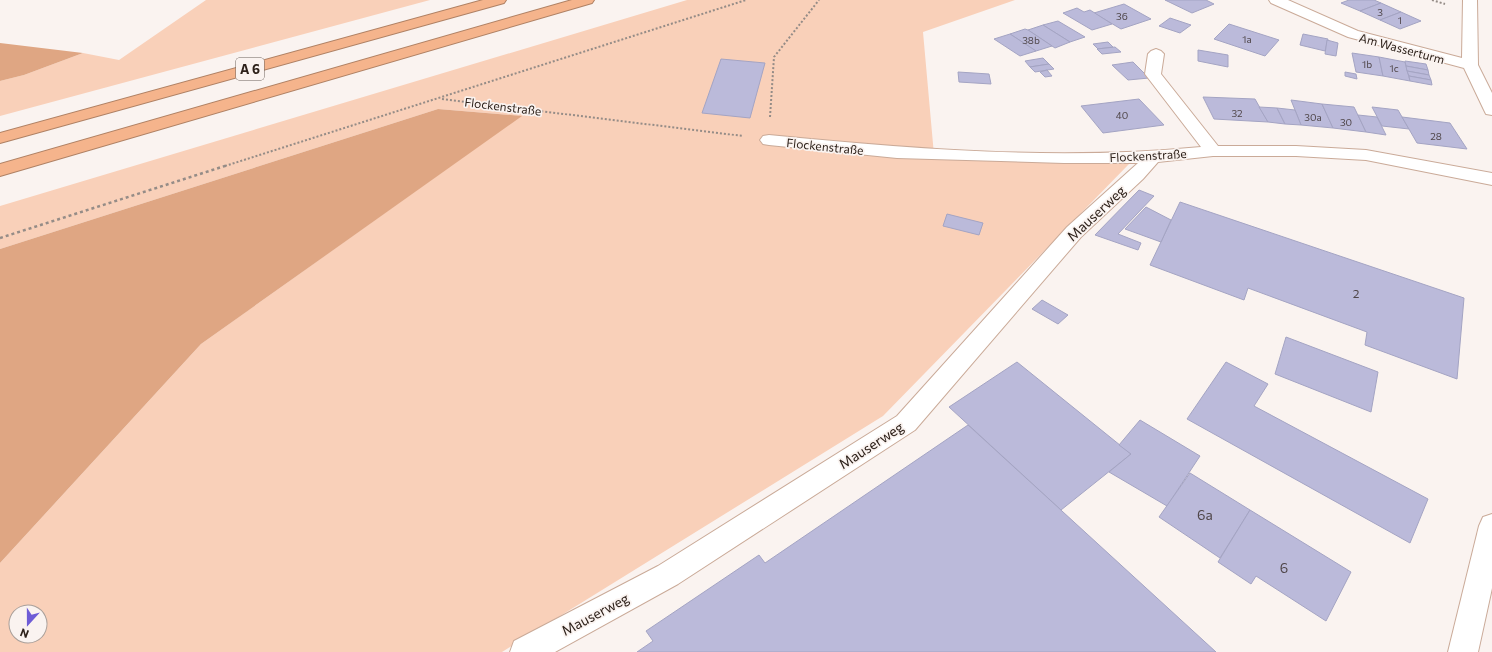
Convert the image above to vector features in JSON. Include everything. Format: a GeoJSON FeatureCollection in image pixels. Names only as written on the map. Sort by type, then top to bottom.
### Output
{"type":"FeatureCollection","features":[{"type":"Feature","properties":{"kind":"highway","name":"A 6"},"geometry":{"type":"LineString","coordinates":[[0,138],[499,0]]}},
{"type":"Feature","properties":{"kind":"highway","name":"A 6"},"geometry":{"type":"LineString","coordinates":[[0,170],[587,0]]}},
{"type":"Feature","properties":{"kind":"street","name":"Am Wasserturm"},"geometry":{"type":"LineString","coordinates":[[1276,0],[1353,34],[1470,65]]}},
{"type":"Feature","properties":{"kind":"street"},"geometry":{"type":"LineString","coordinates":[[1470,0],[1470,65],[1492,110]]}},
{"type":"Feature","properties":{"kind":"street","name":"Flockenstraße"},"geometry":{"type":"LineString","coordinates":[[1156,54],[1153,74],[1212,151]]}},
{"type":"Feature","properties":{"kind":"street","name":"Flockenstraße"},"geometry":{"type":"LineString","coordinates":[[769,140],[897,153],[1064,158],[1153,157],[1212,151],[1296,151],[1366,155],[1492,179]]}},
{"type":"Feature","properties":{"kind":"street","name":"Mauserweg"},"geometry":{"type":"LineString","coordinates":[[525,652],[668,576],[906,423],[1074,232],[1137,175],[1153,157]]}},
{"type":"Feature","properties":{"kind":"street"},"geometry":{"type":"LineString","coordinates":[[1463,652],[1492,526]]}},
{"type":"Feature","properties":{"kind":"path"},"geometry":{"type":"LineString","coordinates":[[0,238],[746,0]]}},
{"type":"Feature","properties":{"kind":"path"},"geometry":{"type":"LineString","coordinates":[[769,140],[774,56],[819,0]]}},
{"type":"Feature","properties":{"kind":"path","name":"Flockenstraße"},"geometry":{"type":"LineString","coordinates":[[440,98],[769,140]]}},
{"type":"Feature","properties":{"kind":"shaded area"},"geometry":{"type":"Polygon","coordinates":[[[206,0],[430,0],[0,116],[0,81],[24,75],[83,53],[119,60],[206,0]]]}},
{"type":"Feature","properties":{"kind":"shaded area"},"geometry":{"type":"Polygon","coordinates":[[[687,0],[1015,0],[923,32],[934,155],[1129,164],[883,416],[502,652],[0,652],[0,563],[201,344],[521,116],[438,109],[0,249],[0,206],[687,0]]]}},
{"type":"Feature","properties":{"kind":"shaded area"},"geometry":{"type":"Polygon","coordinates":[[[0,43],[83,53],[24,75],[0,81],[0,43]]]}},
{"type":"Feature","properties":{"kind":"shaded area"},"geometry":{"type":"Polygon","coordinates":[[[438,109],[522,116],[201,344],[0,563],[0,249],[438,109]]]}},
{"type":"Feature","properties":{"kind":"building"},"geometry":{"type":"Polygon","coordinates":[[[1165,0],[1206,0],[1214,4],[1192,13],[1165,0]]]}},
{"type":"Feature","properties":{"kind":"building"},"geometry":{"type":"Polygon","coordinates":[[[1349,0],[1374,0],[1381,3],[1360,11],[1341,3],[1349,0]]]}},
{"type":"Feature","properties":{"kind":"building"},"geometry":{"type":"Polygon","coordinates":[[[1381,3],[1401,12],[1380,20],[1360,11],[1381,3]]]}},
{"type":"Feature","properties":{"kind":"building"},"geometry":{"type":"Polygon","coordinates":[[[1124,4],[1151,19],[1121,29],[1094,13],[1124,4]]]}},
{"type":"Feature","properties":{"kind":"building"},"geometry":{"type":"Polygon","coordinates":[[[1077,8],[1084,12],[1090,10],[1112,24],[1092,30],[1063,13],[1077,8]]]}},
{"type":"Feature","properties":{"kind":"building"},"geometry":{"type":"Polygon","coordinates":[[[1401,12],[1421,21],[1400,29],[1380,20],[1401,12]]]}},
{"type":"Feature","properties":{"kind":"building"},"geometry":{"type":"Polygon","coordinates":[[[1170,18],[1191,25],[1180,33],[1159,26],[1170,18]]]}},
{"type":"Feature","properties":{"kind":"building"},"geometry":{"type":"Polygon","coordinates":[[[1058,21],[1085,37],[1070,42],[1043,25],[1058,21]]]}},
{"type":"Feature","properties":{"kind":"building"},"geometry":{"type":"Polygon","coordinates":[[[1229,24],[1279,40],[1265,56],[1214,39],[1229,24]]]}},
{"type":"Feature","properties":{"kind":"building"},"geometry":{"type":"Polygon","coordinates":[[[1043,25],[1070,42],[1055,48],[1028,30],[1043,25]]]}},
{"type":"Feature","properties":{"kind":"building"},"geometry":{"type":"Polygon","coordinates":[[[1025,29],[1052,46],[1036,51],[1010,34],[1025,29]]]}},
{"type":"Feature","properties":{"kind":"building"},"geometry":{"type":"Polygon","coordinates":[[[1010,34],[1036,51],[1020,56],[994,39],[1010,34]]]}},
{"type":"Feature","properties":{"kind":"building"},"geometry":{"type":"Polygon","coordinates":[[[1303,34],[1328,39],[1325,51],[1300,45],[1303,34]]]}},
{"type":"Feature","properties":{"kind":"building"},"geometry":{"type":"Polygon","coordinates":[[[1327,40],[1338,43],[1336,56],[1325,54],[1327,40]]]}},
{"type":"Feature","properties":{"kind":"building"},"geometry":{"type":"Polygon","coordinates":[[[1108,42],[1113,47],[1098,49],[1093,44],[1108,42]]]}},
{"type":"Feature","properties":{"kind":"building"},"geometry":{"type":"Polygon","coordinates":[[[1115,47],[1121,52],[1102,54],[1097,49],[1115,47]]]}},
{"type":"Feature","properties":{"kind":"building"},"geometry":{"type":"Polygon","coordinates":[[[1198,50],[1228,55],[1228,67],[1198,61],[1198,50]]]}},
{"type":"Feature","properties":{"kind":"building"},"geometry":{"type":"Polygon","coordinates":[[[1352,53],[1379,57],[1383,76],[1356,72],[1352,53]]]}},
{"type":"Feature","properties":{"kind":"building"},"geometry":{"type":"Polygon","coordinates":[[[1379,57],[1405,62],[1410,81],[1383,76],[1379,57]]]}},
{"type":"Feature","properties":{"kind":"building"},"geometry":{"type":"Polygon","coordinates":[[[1043,58],[1049,64],[1030,67],[1025,61],[1043,58]]]}},
{"type":"Feature","properties":{"kind":"building"},"geometry":{"type":"Polygon","coordinates":[[[721,59],[765,63],[750,118],[702,113],[721,59]]]}},
{"type":"Feature","properties":{"kind":"building"},"geometry":{"type":"Polygon","coordinates":[[[1405,61],[1426,64],[1428,70],[1406,66],[1405,61]]]}},
{"type":"Feature","properties":{"kind":"building"},"geometry":{"type":"Polygon","coordinates":[[[1133,62],[1149,78],[1128,80],[1112,65],[1133,62]]]}},
{"type":"Feature","properties":{"kind":"building"},"geometry":{"type":"Polygon","coordinates":[[[1049,64],[1054,69],[1035,72],[1030,67],[1049,64]]]}},
{"type":"Feature","properties":{"kind":"building"},"geometry":{"type":"Polygon","coordinates":[[[1406,66],[1428,70],[1429,75],[1407,71],[1406,66]]]}},
{"type":"Feature","properties":{"kind":"building"},"geometry":{"type":"Polygon","coordinates":[[[1047,70],[1052,76],[1045,77],[1040,72],[1047,70]]]}},
{"type":"Feature","properties":{"kind":"building"},"geometry":{"type":"Polygon","coordinates":[[[1407,71],[1429,75],[1431,80],[1409,76],[1407,71]]]}},
{"type":"Feature","properties":{"kind":"building"},"geometry":{"type":"Polygon","coordinates":[[[958,72],[989,74],[991,84],[959,82],[958,72]]]}},
{"type":"Feature","properties":{"kind":"building"},"geometry":{"type":"Polygon","coordinates":[[[1345,72],[1356,74],[1357,79],[1345,76],[1345,72]]]}},
{"type":"Feature","properties":{"kind":"building"},"geometry":{"type":"Polygon","coordinates":[[[1409,76],[1431,80],[1432,85],[1410,81],[1409,76]]]}},
{"type":"Feature","properties":{"kind":"building"},"geometry":{"type":"Polygon","coordinates":[[[1203,97],[1255,99],[1268,122],[1214,119],[1203,97]]]}},
{"type":"Feature","properties":{"kind":"building"},"geometry":{"type":"Polygon","coordinates":[[[1139,99],[1164,125],[1103,133],[1081,106],[1139,99]]]}},
{"type":"Feature","properties":{"kind":"building"},"geometry":{"type":"Polygon","coordinates":[[[1291,100],[1322,104],[1333,128],[1301,125],[1291,100]]]}},
{"type":"Feature","properties":{"kind":"building"},"geometry":{"type":"Polygon","coordinates":[[[1322,104],[1354,107],[1366,132],[1333,128],[1322,104]]]}},
{"type":"Feature","properties":{"kind":"building"},"geometry":{"type":"Polygon","coordinates":[[[1259,107],[1277,108],[1285,124],[1268,122],[1259,107]]]}},
{"type":"Feature","properties":{"kind":"building"},"geometry":{"type":"Polygon","coordinates":[[[1372,107],[1398,110],[1409,129],[1382,126],[1372,107]]]}},
{"type":"Feature","properties":{"kind":"building"},"geometry":{"type":"Polygon","coordinates":[[[1277,108],[1295,110],[1301,125],[1285,124],[1277,108]]]}},
{"type":"Feature","properties":{"kind":"building"},"geometry":{"type":"Polygon","coordinates":[[[1358,115],[1377,117],[1386,135],[1366,132],[1358,115]]]}},
{"type":"Feature","properties":{"kind":"building"},"geometry":{"type":"Polygon","coordinates":[[[1402,117],[1450,123],[1467,149],[1417,143],[1402,117]]]}},
{"type":"Feature","properties":{"kind":"building"},"geometry":{"type":"Polygon","coordinates":[[[1139,190],[1154,196],[1118,234],[1141,243],[1138,250],[1095,235],[1139,190]]]}},
{"type":"Feature","properties":{"kind":"building"},"geometry":{"type":"Polygon","coordinates":[[[1180,202],[1464,298],[1457,379],[1365,345],[1367,332],[1248,288],[1244,300],[1150,265],[1180,202]]]}},
{"type":"Feature","properties":{"kind":"building"},"geometry":{"type":"Polygon","coordinates":[[[1146,207],[1171,220],[1161,242],[1125,229],[1146,207]]]}},
{"type":"Feature","properties":{"kind":"building"},"geometry":{"type":"Polygon","coordinates":[[[947,214],[983,223],[979,235],[943,226],[947,214]]]}},
{"type":"Feature","properties":{"kind":"building"},"geometry":{"type":"Polygon","coordinates":[[[1042,300],[1068,315],[1058,324],[1032,309],[1042,300]]]}},
{"type":"Feature","properties":{"kind":"building"},"geometry":{"type":"Polygon","coordinates":[[[1286,337],[1378,372],[1371,412],[1275,374],[1286,337]]]}},
{"type":"Feature","properties":{"kind":"building"},"geometry":{"type":"Polygon","coordinates":[[[1017,362],[1131,454],[1061,510],[949,407],[1017,362]]]}},
{"type":"Feature","properties":{"kind":"building"},"geometry":{"type":"Polygon","coordinates":[[[1226,362],[1268,384],[1254,406],[1428,499],[1410,543],[1187,419],[1226,362]]]}},
{"type":"Feature","properties":{"kind":"building"},"geometry":{"type":"Polygon","coordinates":[[[1140,420],[1200,456],[1167,506],[1109,472],[1131,454],[1119,445],[1140,420]]]}},
{"type":"Feature","properties":{"kind":"building"},"geometry":{"type":"Polygon","coordinates":[[[968,425],[1216,652],[637,652],[653,641],[646,631],[759,555],[765,563],[968,425]]]}},
{"type":"Feature","properties":{"kind":"building"},"geometry":{"type":"Polygon","coordinates":[[[1190,473],[1250,510],[1220,558],[1159,517],[1190,473]]]}},
{"type":"Feature","properties":{"kind":"building"},"geometry":{"type":"Polygon","coordinates":[[[1250,510],[1351,572],[1326,621],[1256,576],[1251,584],[1218,562],[1250,510]]]}}]}
